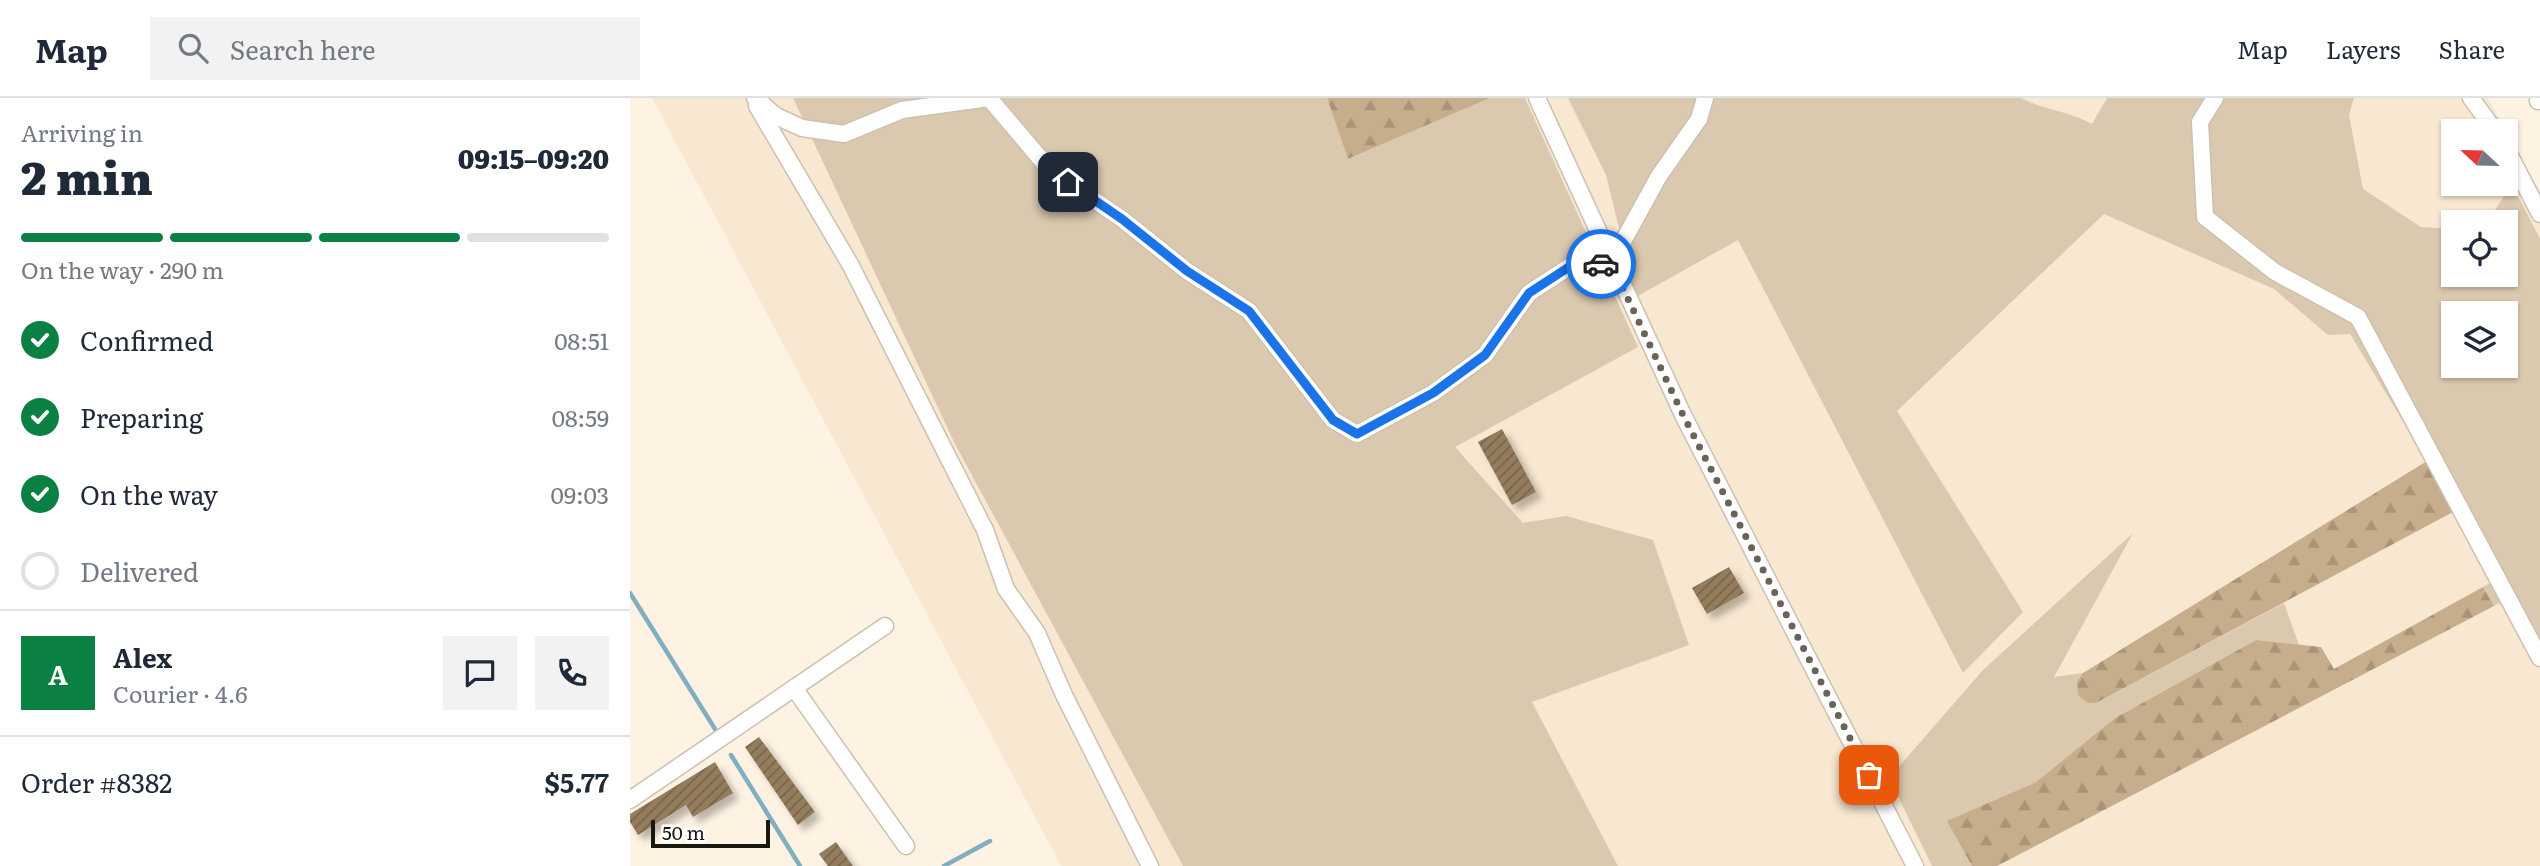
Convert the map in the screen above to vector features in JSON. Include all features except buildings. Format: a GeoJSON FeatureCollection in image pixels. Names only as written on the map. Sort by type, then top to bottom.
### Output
{"type":"FeatureCollection","features":[{"type":"Feature","properties":{"kind":"street"},"geometry":{"type":"LineString","coordinates":[[754,98],[776,116],[802,128],[844,134],[902,110],[989,98],[1049,170],[1122,219],[1187,271],[1249,311],[1333,420],[1357,434],[1433,393],[1485,355],[1529,293],[1572,265],[1611,263]]}},
{"type":"Feature","properties":{"kind":"street"},"geometry":{"type":"LineString","coordinates":[[754,98],[850,264],[985,530],[1006,589],[1037,632],[1064,695],[1150,866]]}},
{"type":"Feature","properties":{"kind":"street"},"geometry":{"type":"LineString","coordinates":[[1537,98],[1683,415],[1915,866]]}},
{"type":"Feature","properties":{"kind":"street"},"geometry":{"type":"LineString","coordinates":[[1611,263],[1659,176],[1699,119],[1705,98]]}},
{"type":"Feature","properties":{"kind":"street"},"geometry":{"type":"LineString","coordinates":[[2215,98],[2200,122],[2205,217],[2275,272],[2358,317],[2540,658]]}},
{"type":"Feature","properties":{"kind":"street"},"geometry":{"type":"LineString","coordinates":[[2471,98],[2486,119]]}},
{"type":"Feature","properties":{"kind":"street"},"geometry":{"type":"LineString","coordinates":[[2518,171],[2540,214]]}},
{"type":"Feature","properties":{"kind":"street"},"geometry":{"type":"LineString","coordinates":[[630,800],[885,626]]}},
{"type":"Feature","properties":{"kind":"street"},"geometry":{"type":"LineString","coordinates":[[794,688],[906,846]]}},
{"type":"Feature","properties":{"kind":"shaded area"},"geometry":{"type":"Polygon","coordinates":[[[652,98],[2488,98],[2500,119],[2441,119],[2441,196],[2518,196],[2518,152],[2540,192],[2540,866],[1061,866],[652,98]]]}},
{"type":"Feature","properties":{"kind":"shaded area"},"geometry":{"type":"Polygon","coordinates":[[[793,98],[1327,98],[1348,159],[1490,98],[1525,98],[1638,347],[1455,447],[1523,523],[1566,516],[1653,540],[1689,645],[1532,702],[1618,866],[1183,866],[955,444],[793,98]]]}},
{"type":"Feature","properties":{"kind":"shaded area"},"geometry":{"type":"Polygon","coordinates":[[[1568,98],[2021,98],[2092,124],[2107,98],[2354,98],[2349,115],[2363,189],[2421,227],[2441,228],[2441,287],[2518,287],[2518,210],[2495,210],[2504,196],[2518,196],[2540,239],[2540,663],[2507,599],[2494,606],[2483,587],[2492,582],[2427,461],[2350,334],[2328,335],[2274,289],[2104,214],[1897,411],[2023,612],[1963,673],[1738,240],[1636,297],[1606,175],[1568,98]]]}},
{"type":"Feature","properties":{"kind":"shaded area"},"geometry":{"type":"Polygon","coordinates":[[[2133,533],[2054,677],[2083,673],[2077,682],[2088,702],[2096,703],[2284,603],[2299,645],[2256,640],[2115,718],[2036,782],[1948,821],[1972,866],[1932,866],[1889,778],[1983,670],[2133,533]]]}},
{"type":"Feature","properties":{"kind":"green space"},"geometry":{"type":"Polygon","coordinates":[[[1327,98],[1490,98],[1348,159],[1327,98]]]}},
{"type":"Feature","properties":{"kind":"green space"},"geometry":{"type":"Polygon","coordinates":[[[2427,461],[2453,512],[2096,703],[2088,703],[2078,695],[2077,682],[2083,673],[2427,461]]]}},
{"type":"Feature","properties":{"kind":"green space"},"geometry":{"type":"Polygon","coordinates":[[[2483,587],[2494,606],[1997,866],[1972,866],[1947,821],[2036,782],[2115,718],[2256,640],[2321,647],[2334,669],[2483,587]]]}},
{"type":"Feature","properties":{"kind":"waterway"},"geometry":{"type":"LineString","coordinates":[[630,593],[715,729]]}},
{"type":"Feature","properties":{"kind":"waterway"},"geometry":{"type":"LineString","coordinates":[[731,755],[800,866]]}},
{"type":"Feature","properties":{"kind":"waterway"},"geometry":{"type":"LineString","coordinates":[[944,866],[990,841]]}},
{"type":"Feature","properties":{"kind":"way so far"},"geometry":{"type":"LineString","coordinates":[[1601,264],[1611,263],[1683,415],[1869,775]]}},
{"type":"Feature","properties":{"kind":"route"},"geometry":{"type":"LineString","coordinates":[[1068,182],[1122,219],[1187,271],[1249,311],[1333,420],[1357,434],[1433,393],[1485,355],[1529,293],[1572,265],[1601,264]]}}]}
